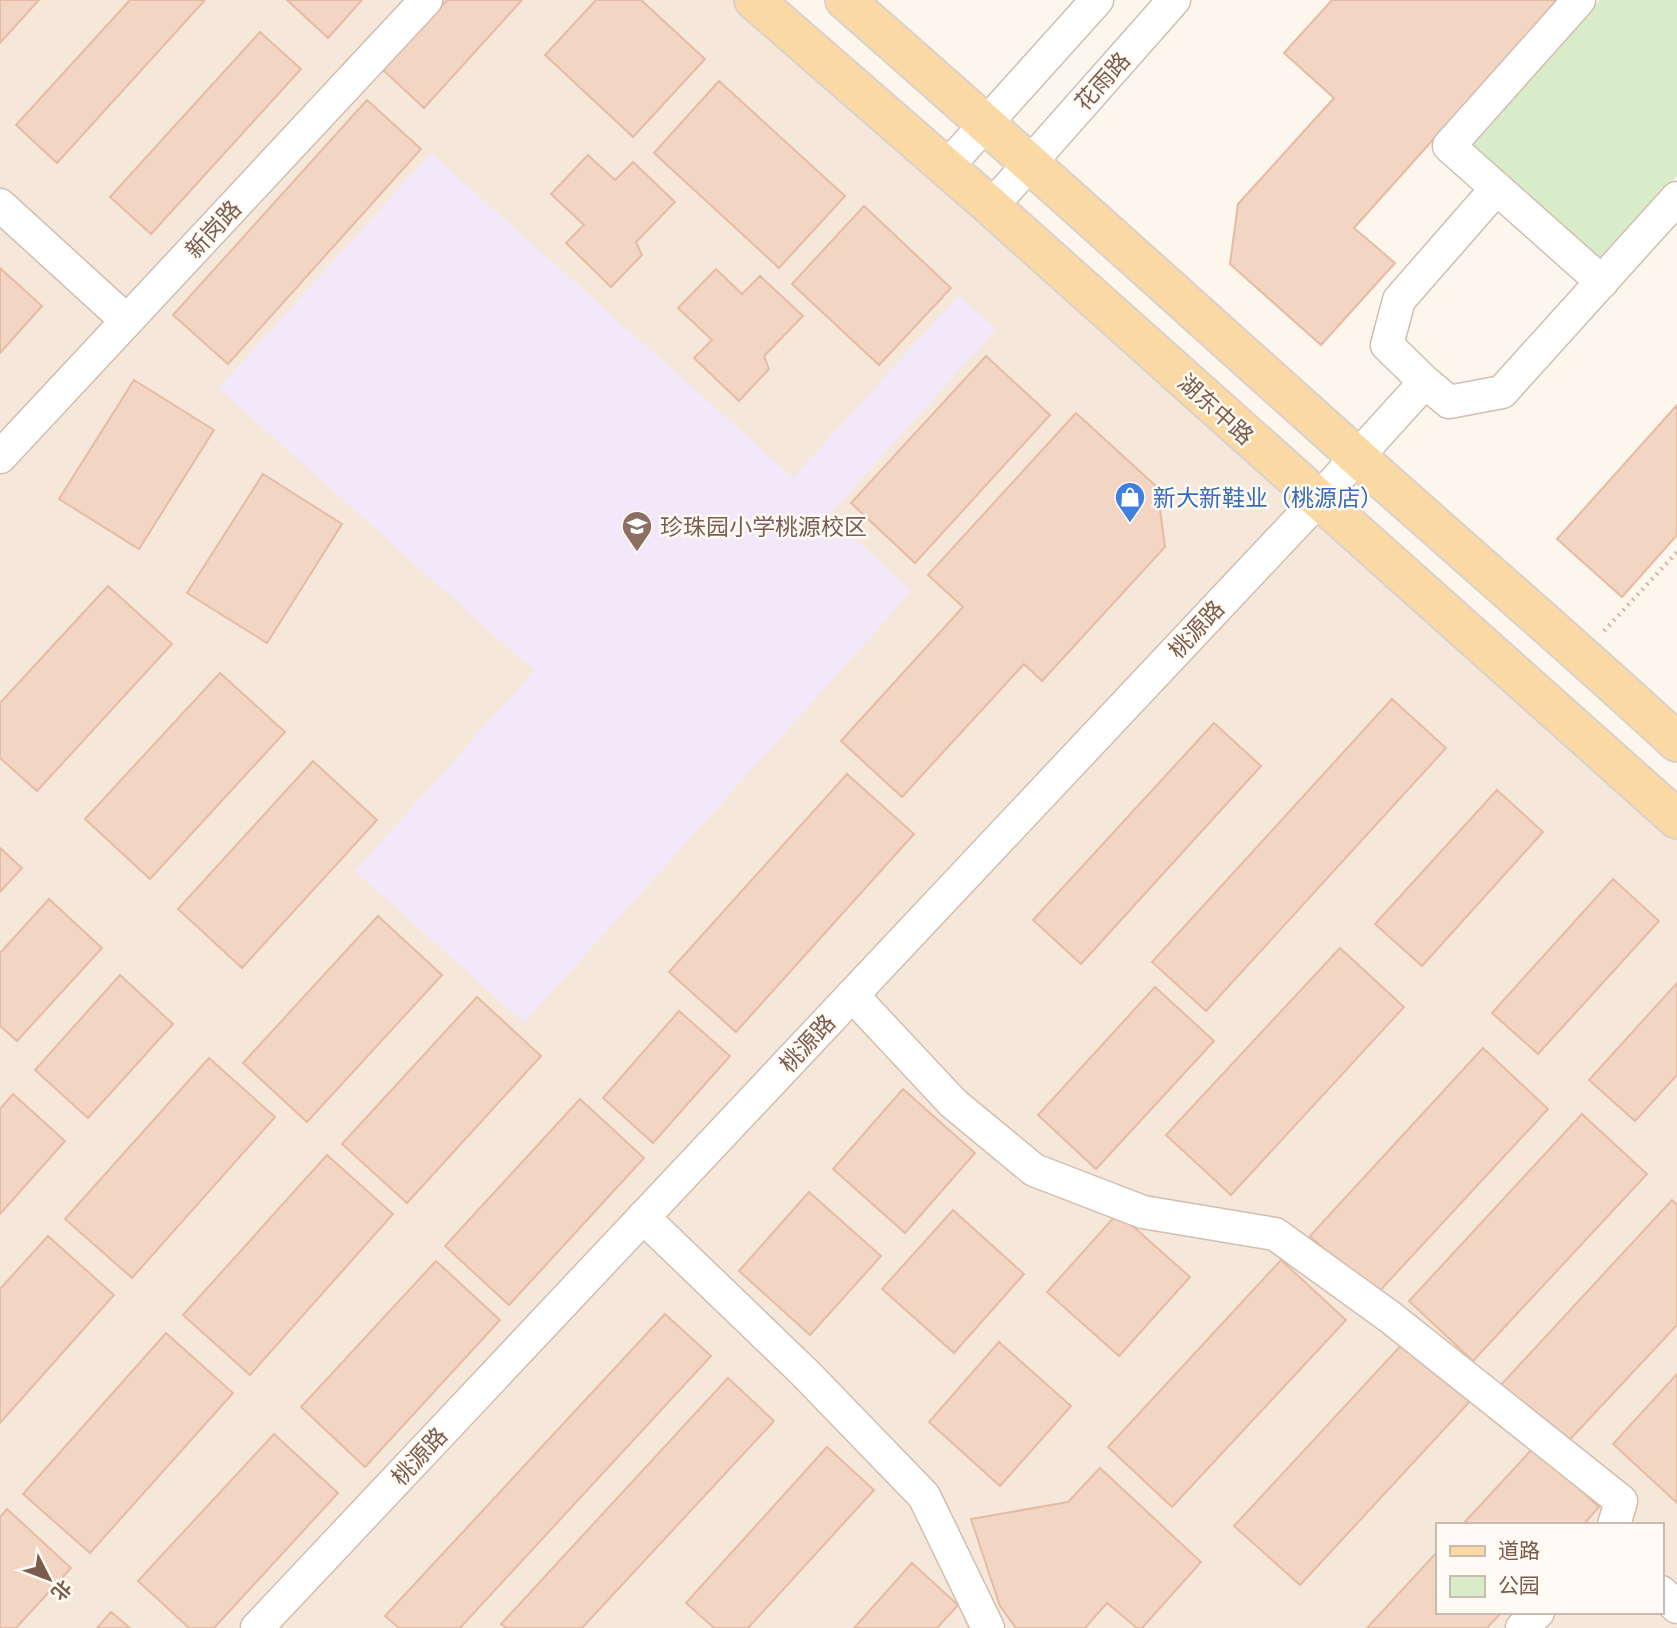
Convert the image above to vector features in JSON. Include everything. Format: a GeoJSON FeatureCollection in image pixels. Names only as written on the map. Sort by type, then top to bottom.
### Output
{"type":"FeatureCollection","features":[{"type":"Feature","properties":{"kind":"main road","name":"湖东中路"},"geometry":{"type":"LineString","coordinates":[[754,0],[991,207],[1677,819]]}},
{"type":"Feature","properties":{"kind":"main road"},"geometry":{"type":"LineString","coordinates":[[845,0],[1030,161],[1677,742]]}},
{"type":"Feature","properties":{"kind":"street","name":"新岗路"},"geometry":{"type":"LineString","coordinates":[[0,457],[426,0]]}},
{"type":"Feature","properties":{"kind":"street"},"geometry":{"type":"LineString","coordinates":[[946,168],[1097,0]]}},
{"type":"Feature","properties":{"kind":"street","name":"花雨路"},"geometry":{"type":"LineString","coordinates":[[991,207],[1174,0]]}},
{"type":"Feature","properties":{"kind":"street"},"geometry":{"type":"LineString","coordinates":[[1579,0],[1449,146],[1602,282]]}},
{"type":"Feature","properties":{"kind":"street"},"geometry":{"type":"LineString","coordinates":[[1496,189],[1399,300],[1387,345],[1449,402],[1502,392],[1677,198]]}},
{"type":"Feature","properties":{"kind":"street"},"geometry":{"type":"LineString","coordinates":[[0,205],[127,321]]}},
{"type":"Feature","properties":{"kind":"street","name":"桃源路"},"geometry":{"type":"LineString","coordinates":[[257,1628],[1318,500],[1425,382]]}},
{"type":"Feature","properties":{"kind":"street"},"geometry":{"type":"LineString","coordinates":[[852,995],[953,1103],[1034,1170],[1143,1212],[1275,1234],[1390,1317],[1621,1501],[1615,1523]]}},
{"type":"Feature","properties":{"kind":"street"},"geometry":{"type":"LineString","coordinates":[[643,1217],[805,1373],[924,1496],[988,1628]]}},
{"type":"Feature","properties":{"kind":"street"},"geometry":{"type":"LineString","coordinates":[[1663,1594],[1677,1607]]}},
{"type":"Feature","properties":{"kind":"street"},"geometry":{"type":"LineString","coordinates":[[1522,1628],[1536,1614]]}},
{"type":"Feature","properties":{"kind":"path"},"geometry":{"type":"LineString","coordinates":[[1583,655],[1677,552]]}},
{"type":"Feature","properties":{"kind":"shaded area"},"geometry":{"type":"Polygon","coordinates":[[[0,0],[753,0],[1677,825],[1677,1628],[0,1628],[0,0]]]}},
{"type":"Feature","properties":{"kind":"shaded area","name":"珍珠园小学桃源校区"},"geometry":{"type":"Polygon","coordinates":[[[431,153],[793,478],[959,295],[996,329],[829,515],[912,591],[524,1023],[355,871],[534,671],[219,388],[431,153]]]}},
{"type":"Feature","properties":{"kind":"green space"},"geometry":{"type":"Polygon","coordinates":[[[1600,0],[1677,0],[1677,176],[1602,260],[1469,146],[1600,0]]]}},
{"type":"Feature","properties":{"kind":"building"},"geometry":{"type":"Polygon","coordinates":[[[0,0],[39,0],[0,43],[0,0]]]}},
{"type":"Feature","properties":{"kind":"building"},"geometry":{"type":"Polygon","coordinates":[[[130,0],[205,0],[57,163],[16,125],[130,0]]]}},
{"type":"Feature","properties":{"kind":"building"},"geometry":{"type":"Polygon","coordinates":[[[287,0],[362,0],[328,38],[287,0]]]}},
{"type":"Feature","properties":{"kind":"building"},"geometry":{"type":"Polygon","coordinates":[[[447,0],[522,0],[424,108],[383,70],[447,0]]]}},
{"type":"Feature","properties":{"kind":"building"},"geometry":{"type":"Polygon","coordinates":[[[596,0],[641,0],[705,59],[633,137],[545,55],[596,0]]]}},
{"type":"Feature","properties":{"kind":"building"},"geometry":{"type":"Polygon","coordinates":[[[1332,0],[1558,0],[1354,228],[1395,263],[1321,345],[1230,264],[1238,204],[1334,98],[1284,53],[1332,0]]]}},
{"type":"Feature","properties":{"kind":"building"},"geometry":{"type":"Polygon","coordinates":[[[260,32],[301,69],[151,234],[110,197],[260,32]]]}},
{"type":"Feature","properties":{"kind":"building"},"geometry":{"type":"Polygon","coordinates":[[[719,81],[845,196],[779,268],[654,153],[719,81]]]}},
{"type":"Feature","properties":{"kind":"building"},"geometry":{"type":"Polygon","coordinates":[[[367,100],[421,149],[228,364],[173,315],[367,100]]]}},
{"type":"Feature","properties":{"kind":"building"},"geometry":{"type":"Polygon","coordinates":[[[588,155],[615,180],[633,162],[675,202],[636,242],[642,255],[611,287],[566,243],[584,225],[551,194],[588,155]]]}},
{"type":"Feature","properties":{"kind":"building"},"geometry":{"type":"Polygon","coordinates":[[[864,206],[951,288],[879,365],[792,284],[864,206]]]}},
{"type":"Feature","properties":{"kind":"building"},"geometry":{"type":"Polygon","coordinates":[[[0,268],[42,306],[0,353],[0,268]]]}},
{"type":"Feature","properties":{"kind":"building"},"geometry":{"type":"Polygon","coordinates":[[[716,269],[742,294],[760,276],[803,316],[764,356],[769,369],[739,401],[694,358],[712,340],[678,308],[716,269]]]}},
{"type":"Feature","properties":{"kind":"building"},"geometry":{"type":"Polygon","coordinates":[[[986,356],[1050,415],[915,563],[851,503],[986,356]]]}},
{"type":"Feature","properties":{"kind":"building"},"geometry":{"type":"Polygon","coordinates":[[[134,380],[214,430],[139,549],[59,499],[134,380]]]}},
{"type":"Feature","properties":{"kind":"building"},"geometry":{"type":"Polygon","coordinates":[[[1677,405],[1677,535],[1622,597],[1557,539],[1677,405]]]}},
{"type":"Feature","properties":{"kind":"building"},"geometry":{"type":"Polygon","coordinates":[[[1076,413],[1157,487],[1165,547],[1042,681],[1024,664],[902,797],[841,741],[963,607],[928,575],[1076,413]]]}},
{"type":"Feature","properties":{"kind":"building"},"geometry":{"type":"Polygon","coordinates":[[[263,474],[342,524],[267,643],[187,593],[263,474]]]}},
{"type":"Feature","properties":{"kind":"building"},"geometry":{"type":"Polygon","coordinates":[[[108,586],[172,644],[37,791],[0,758],[0,703],[108,586]]]}},
{"type":"Feature","properties":{"kind":"building"},"geometry":{"type":"Polygon","coordinates":[[[220,673],[285,732],[150,879],[85,819],[220,673]]]}},
{"type":"Feature","properties":{"kind":"building"},"geometry":{"type":"Polygon","coordinates":[[[1392,699],[1446,748],[1206,1011],[1152,962],[1392,699]]]}},
{"type":"Feature","properties":{"kind":"building"},"geometry":{"type":"Polygon","coordinates":[[[1214,723],[1261,766],[1081,964],[1033,920],[1214,723]]]}},
{"type":"Feature","properties":{"kind":"building"},"geometry":{"type":"Polygon","coordinates":[[[313,761],[377,820],[242,968],[178,909],[313,761]]]}},
{"type":"Feature","properties":{"kind":"building"},"geometry":{"type":"Polygon","coordinates":[[[847,774],[914,834],[736,1032],[669,972],[847,774]]]}},
{"type":"Feature","properties":{"kind":"building"},"geometry":{"type":"Polygon","coordinates":[[[1497,790],[1543,832],[1422,966],[1375,924],[1497,790]]]}},
{"type":"Feature","properties":{"kind":"building"},"geometry":{"type":"Polygon","coordinates":[[[0,848],[22,868],[0,892],[0,848]]]}},
{"type":"Feature","properties":{"kind":"building"},"geometry":{"type":"Polygon","coordinates":[[[1613,879],[1659,921],[1538,1054],[1492,1013],[1613,879]]]}},
{"type":"Feature","properties":{"kind":"building"},"geometry":{"type":"Polygon","coordinates":[[[49,899],[102,948],[17,1041],[0,1026],[0,953],[49,899]]]}},
{"type":"Feature","properties":{"kind":"building"},"geometry":{"type":"Polygon","coordinates":[[[378,916],[442,975],[307,1122],[243,1063],[378,916]]]}},
{"type":"Feature","properties":{"kind":"building"},"geometry":{"type":"Polygon","coordinates":[[[1340,948],[1404,1007],[1231,1195],[1166,1135],[1340,948]]]}},
{"type":"Feature","properties":{"kind":"building"},"geometry":{"type":"Polygon","coordinates":[[[120,975],[173,1024],[88,1118],[35,1070],[120,975]]]}},
{"type":"Feature","properties":{"kind":"building"},"geometry":{"type":"Polygon","coordinates":[[[1677,983],[1677,1075],[1635,1121],[1589,1080],[1677,983]]]}},
{"type":"Feature","properties":{"kind":"building"},"geometry":{"type":"Polygon","coordinates":[[[1155,987],[1214,1041],[1096,1169],[1038,1115],[1155,987]]]}},
{"type":"Feature","properties":{"kind":"building"},"geometry":{"type":"Polygon","coordinates":[[[477,997],[541,1056],[407,1203],[342,1144],[477,997]]]}},
{"type":"Feature","properties":{"kind":"building"},"geometry":{"type":"Polygon","coordinates":[[[679,1011],[730,1056],[653,1143],[603,1098],[679,1011]]]}},
{"type":"Feature","properties":{"kind":"building"},"geometry":{"type":"Polygon","coordinates":[[[1483,1048],[1548,1109],[1375,1296],[1310,1236],[1483,1048]]]}},
{"type":"Feature","properties":{"kind":"building"},"geometry":{"type":"Polygon","coordinates":[[[209,1058],[275,1117],[132,1278],[65,1219],[209,1058]]]}},
{"type":"Feature","properties":{"kind":"building"},"geometry":{"type":"Polygon","coordinates":[[[903,1089],[975,1153],[905,1233],[833,1169],[903,1089]]]}},
{"type":"Feature","properties":{"kind":"building"},"geometry":{"type":"Polygon","coordinates":[[[13,1094],[65,1141],[0,1214],[0,1109],[13,1094]]]}},
{"type":"Feature","properties":{"kind":"building"},"geometry":{"type":"Polygon","coordinates":[[[580,1099],[644,1158],[509,1305],[445,1246],[580,1099]]]}},
{"type":"Feature","properties":{"kind":"building"},"geometry":{"type":"Polygon","coordinates":[[[1582,1114],[1647,1174],[1473,1361],[1409,1301],[1582,1114]]]}},
{"type":"Feature","properties":{"kind":"building"},"geometry":{"type":"Polygon","coordinates":[[[327,1155],[393,1214],[250,1375],[183,1315],[327,1155]]]}},
{"type":"Feature","properties":{"kind":"building"},"geometry":{"type":"Polygon","coordinates":[[[809,1192],[881,1256],[810,1335],[739,1271],[809,1192]]]}},
{"type":"Feature","properties":{"kind":"building"},"geometry":{"type":"Polygon","coordinates":[[[1672,1200],[1677,1205],[1677,1325],[1563,1447],[1499,1387],[1672,1200]]]}},
{"type":"Feature","properties":{"kind":"building"},"geometry":{"type":"Polygon","coordinates":[[[953,1210],[1024,1274],[954,1353],[882,1289],[953,1210]]]}},
{"type":"Feature","properties":{"kind":"building"},"geometry":{"type":"Polygon","coordinates":[[[1118,1213],[1190,1277],[1119,1356],[1047,1292],[1118,1213]]]}},
{"type":"Feature","properties":{"kind":"building"},"geometry":{"type":"Polygon","coordinates":[[[48,1236],[114,1295],[0,1423],[0,1289],[48,1236]]]}},
{"type":"Feature","properties":{"kind":"building"},"geometry":{"type":"Polygon","coordinates":[[[1281,1260],[1346,1320],[1172,1507],[1108,1447],[1281,1260]]]}},
{"type":"Feature","properties":{"kind":"building"},"geometry":{"type":"Polygon","coordinates":[[[436,1261],[500,1320],[365,1467],[301,1407],[436,1261]]]}},
{"type":"Feature","properties":{"kind":"building"},"geometry":{"type":"Polygon","coordinates":[[[665,1314],[711,1356],[460,1628],[399,1628],[385,1616],[665,1314]]]}},
{"type":"Feature","properties":{"kind":"building"},"geometry":{"type":"Polygon","coordinates":[[[166,1333],[233,1393],[90,1553],[23,1494],[166,1333]]]}},
{"type":"Feature","properties":{"kind":"building"},"geometry":{"type":"Polygon","coordinates":[[[1408,1338],[1473,1398],[1300,1585],[1234,1526],[1408,1338]]]}},
{"type":"Feature","properties":{"kind":"building"},"geometry":{"type":"Polygon","coordinates":[[[999,1342],[1071,1406],[1000,1486],[929,1422],[999,1342]]]}},
{"type":"Feature","properties":{"kind":"building"},"geometry":{"type":"Polygon","coordinates":[[[1677,1374],[1677,1503],[1613,1444],[1677,1374]]]}},
{"type":"Feature","properties":{"kind":"building"},"geometry":{"type":"Polygon","coordinates":[[[728,1378],[774,1421],[582,1628],[506,1628],[501,1624],[728,1378]]]}},
{"type":"Feature","properties":{"kind":"building"},"geometry":{"type":"Polygon","coordinates":[[[274,1434],[338,1493],[214,1628],[189,1628],[138,1581],[274,1434]]]}},
{"type":"Feature","properties":{"kind":"building"},"geometry":{"type":"Polygon","coordinates":[[[827,1447],[874,1490],[748,1628],[714,1628],[686,1603],[827,1447]]]}},
{"type":"Feature","properties":{"kind":"building"},"geometry":{"type":"Polygon","coordinates":[[[1534,1447],[1599,1507],[1585,1523],[1464,1523],[1534,1447]]]}},
{"type":"Feature","properties":{"kind":"building"},"geometry":{"type":"Polygon","coordinates":[[[1100,1468],[1201,1562],[1142,1628],[1137,1628],[1107,1603],[1085,1628],[1016,1628],[1000,1606],[971,1519],[1068,1502],[1100,1468]]]}},
{"type":"Feature","properties":{"kind":"building"},"geometry":{"type":"Polygon","coordinates":[[[7,1509],[71,1568],[16,1628],[0,1628],[0,1517],[7,1509]]]}},
{"type":"Feature","properties":{"kind":"building"},"geometry":{"type":"Polygon","coordinates":[[[1436,1553],[1436,1614],[1500,1614],[1487,1628],[1367,1628],[1436,1553]]]}},
{"type":"Feature","properties":{"kind":"building"},"geometry":{"type":"Polygon","coordinates":[[[912,1563],[958,1605],[937,1628],[854,1628],[912,1563]]]}},
{"type":"Feature","properties":{"kind":"building"},"geometry":{"type":"Polygon","coordinates":[[[111,1612],[130,1628],[97,1628],[111,1612]]]}},
{"type":"Feature","properties":{"kind":"place","name":"新大新鞋业（桃源店）"},"geometry":{"type":"Point","coordinates":[1130,524]}},
{"type":"Feature","properties":{"kind":"place","name":"珍珠园小学桃源校区"},"geometry":{"type":"Point","coordinates":[637,553]}}]}
